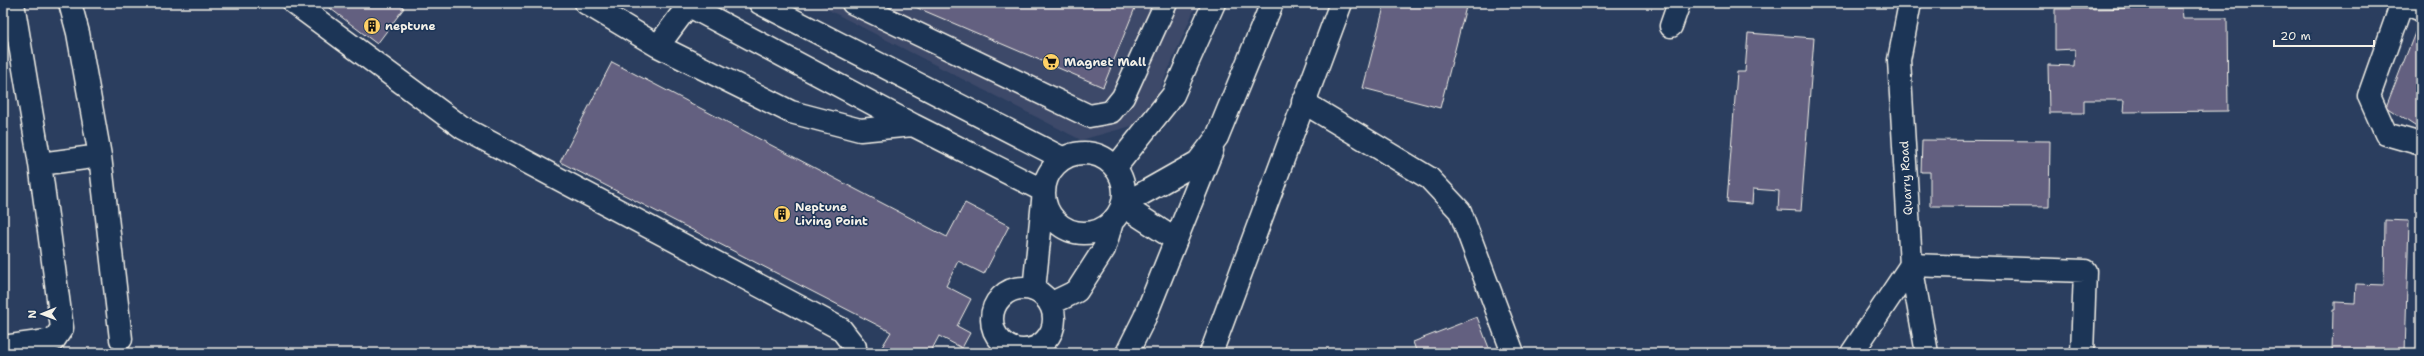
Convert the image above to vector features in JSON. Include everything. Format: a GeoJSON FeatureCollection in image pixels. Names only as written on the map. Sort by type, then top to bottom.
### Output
{"type":"FeatureCollection","features":[{"type":"Feature","properties":{"kind":"street"},"geometry":{"type":"LineString","coordinates":[[3,347],[54,340],[62,328],[40,164],[14,3]]}},
{"type":"Feature","properties":{"kind":"street"},"geometry":{"type":"LineString","coordinates":[[294,3],[463,128],[841,329],[855,347],[854,353]]}},
{"type":"Feature","properties":{"kind":"street"},"geometry":{"type":"LineString","coordinates":[[586,3],[658,46],[792,112],[860,130],[913,125]]}},
{"type":"Feature","properties":{"kind":"street"},"geometry":{"type":"LineString","coordinates":[[760,3],[1062,158]]}},
{"type":"Feature","properties":{"kind":"street"},"geometry":{"type":"LineString","coordinates":[[853,3],[1089,116],[1111,112],[1123,97],[1166,3]]}},
{"type":"Feature","properties":{"kind":"street"},"geometry":{"type":"LineString","coordinates":[[1115,168],[1173,95],[1214,3]]}},
{"type":"Feature","properties":{"kind":"street"},"geometry":{"type":"LineString","coordinates":[[1127,353],[1145,318],[1272,3]]}},
{"type":"Feature","properties":{"kind":"street"},"geometry":{"type":"LineString","coordinates":[[1211,353],[1341,3]]}},
{"type":"Feature","properties":{"kind":"street"},"geometry":{"type":"LineString","coordinates":[[1671,26],[1679,3]]}},
{"type":"Feature","properties":{"kind":"street","name":"Quarry Road"},"geometry":{"type":"LineString","coordinates":[[1910,3],[1899,60],[1911,265],[1927,353]]}},
{"type":"Feature","properties":{"kind":"street"},"geometry":{"type":"LineString","coordinates":[[2421,10],[2403,3],[2369,96],[2386,134],[2421,144]]}},
{"type":"Feature","properties":{"kind":"street"},"geometry":{"type":"LineString","coordinates":[[67,4],[78,32],[100,156],[121,339]]}},
{"type":"Feature","properties":{"kind":"street"},"geometry":{"type":"LineString","coordinates":[[658,46],[688,4],[913,125],[1044,191]]}},
{"type":"Feature","properties":{"kind":"street"},"geometry":{"type":"LineString","coordinates":[[1303,102],[1429,178],[1460,212],[1512,353]]}},
{"type":"Feature","properties":{"kind":"street"},"geometry":{"type":"LineString","coordinates":[[1044,191],[1047,210],[1059,225],[1076,233],[1096,232],[1117,214],[1198,162],[1217,137]]}},
{"type":"Feature","properties":{"kind":"street"},"geometry":{"type":"LineString","coordinates":[[1062,158],[1049,172],[1044,191],[1042,297],[1054,323],[1046,341],[1029,350],[1007,350],[992,324],[992,313],[996,303],[1013,289],[1024,288],[1042,297],[1077,291],[1104,249],[1117,214],[1123,186],[1115,168],[1100,156],[1081,153],[1062,158]]}},
{"type":"Feature","properties":{"kind":"street"},"geometry":{"type":"LineString","coordinates":[[40,164],[100,156]]}},
{"type":"Feature","properties":{"kind":"street"},"geometry":{"type":"LineString","coordinates":[[1117,214],[1176,240]]}},
{"type":"Feature","properties":{"kind":"street"},"geometry":{"type":"LineString","coordinates":[[1852,353],[1911,265],[2085,270],[2082,353]]}},
{"type":"Feature","properties":{"kind":"shaded area","name":"Magnet Mall"},"geometry":{"type":"Polygon","coordinates":[[[815,3],[1197,3],[1146,122],[1081,140],[815,3]]]}},
{"type":"Feature","properties":{"kind":"building","name":"neptune"},"geometry":{"type":"Polygon","coordinates":[[[323,3],[398,3],[404,8],[377,44],[323,3]]]}},
{"type":"Feature","properties":{"kind":"building"},"geometry":{"type":"Polygon","coordinates":[[[906,3],[1137,3],[1103,87],[906,3]]]}},
{"type":"Feature","properties":{"kind":"building"},"geometry":{"type":"Polygon","coordinates":[[[1385,3],[1467,3],[1440,108],[1363,88],[1385,3]]]}},
{"type":"Feature","properties":{"kind":"building"},"geometry":{"type":"Polygon","coordinates":[[[2182,8],[2183,18],[2227,18],[2228,111],[2123,112],[2124,100],[2084,100],[2084,113],[2049,113],[2048,65],[2074,66],[2075,49],[2055,50],[2055,9],[2182,8]]]}},
{"type":"Feature","properties":{"kind":"building"},"geometry":{"type":"Polygon","coordinates":[[[2421,20],[2421,130],[2386,107],[2421,20]]]}},
{"type":"Feature","properties":{"kind":"building"},"geometry":{"type":"Polygon","coordinates":[[[1748,33],[1814,38],[1801,211],[1778,210],[1779,191],[1753,189],[1752,204],[1727,202],[1737,72],[1745,72],[1748,33]]]}},
{"type":"Feature","properties":{"kind":"building","name":"Neptune Living Point"},"geometry":{"type":"Polygon","coordinates":[[[612,62],[947,237],[965,203],[1009,226],[984,274],[958,261],[946,286],[971,299],[957,326],[970,333],[962,348],[939,336],[930,353],[894,353],[882,347],[891,332],[560,162],[612,62]]]}},
{"type":"Feature","properties":{"kind":"building"},"geometry":{"type":"Polygon","coordinates":[[[1922,140],[2050,141],[2049,207],[1930,206],[1930,172],[1921,172],[1922,140]]]}},
{"type":"Feature","properties":{"kind":"building"},"geometry":{"type":"Polygon","coordinates":[[[2385,220],[2409,221],[2405,353],[2332,353],[2333,310],[2335,310],[2335,302],[2355,303],[2356,284],[2384,285],[2385,220]]]}},
{"type":"Feature","properties":{"kind":"building"},"geometry":{"type":"Polygon","coordinates":[[[1477,317],[1491,353],[1417,353],[1413,342],[1477,317]]]}},
{"type":"Feature","properties":{"kind":"place","name":"neptune"},"geometry":{"type":"Point","coordinates":[372,26]}},
{"type":"Feature","properties":{"kind":"place","name":"Magnet Mall"},"geometry":{"type":"Point","coordinates":[1051,62]}},
{"type":"Feature","properties":{"kind":"place","name":"Neptune Living Point"},"geometry":{"type":"Point","coordinates":[782,214]}}]}
